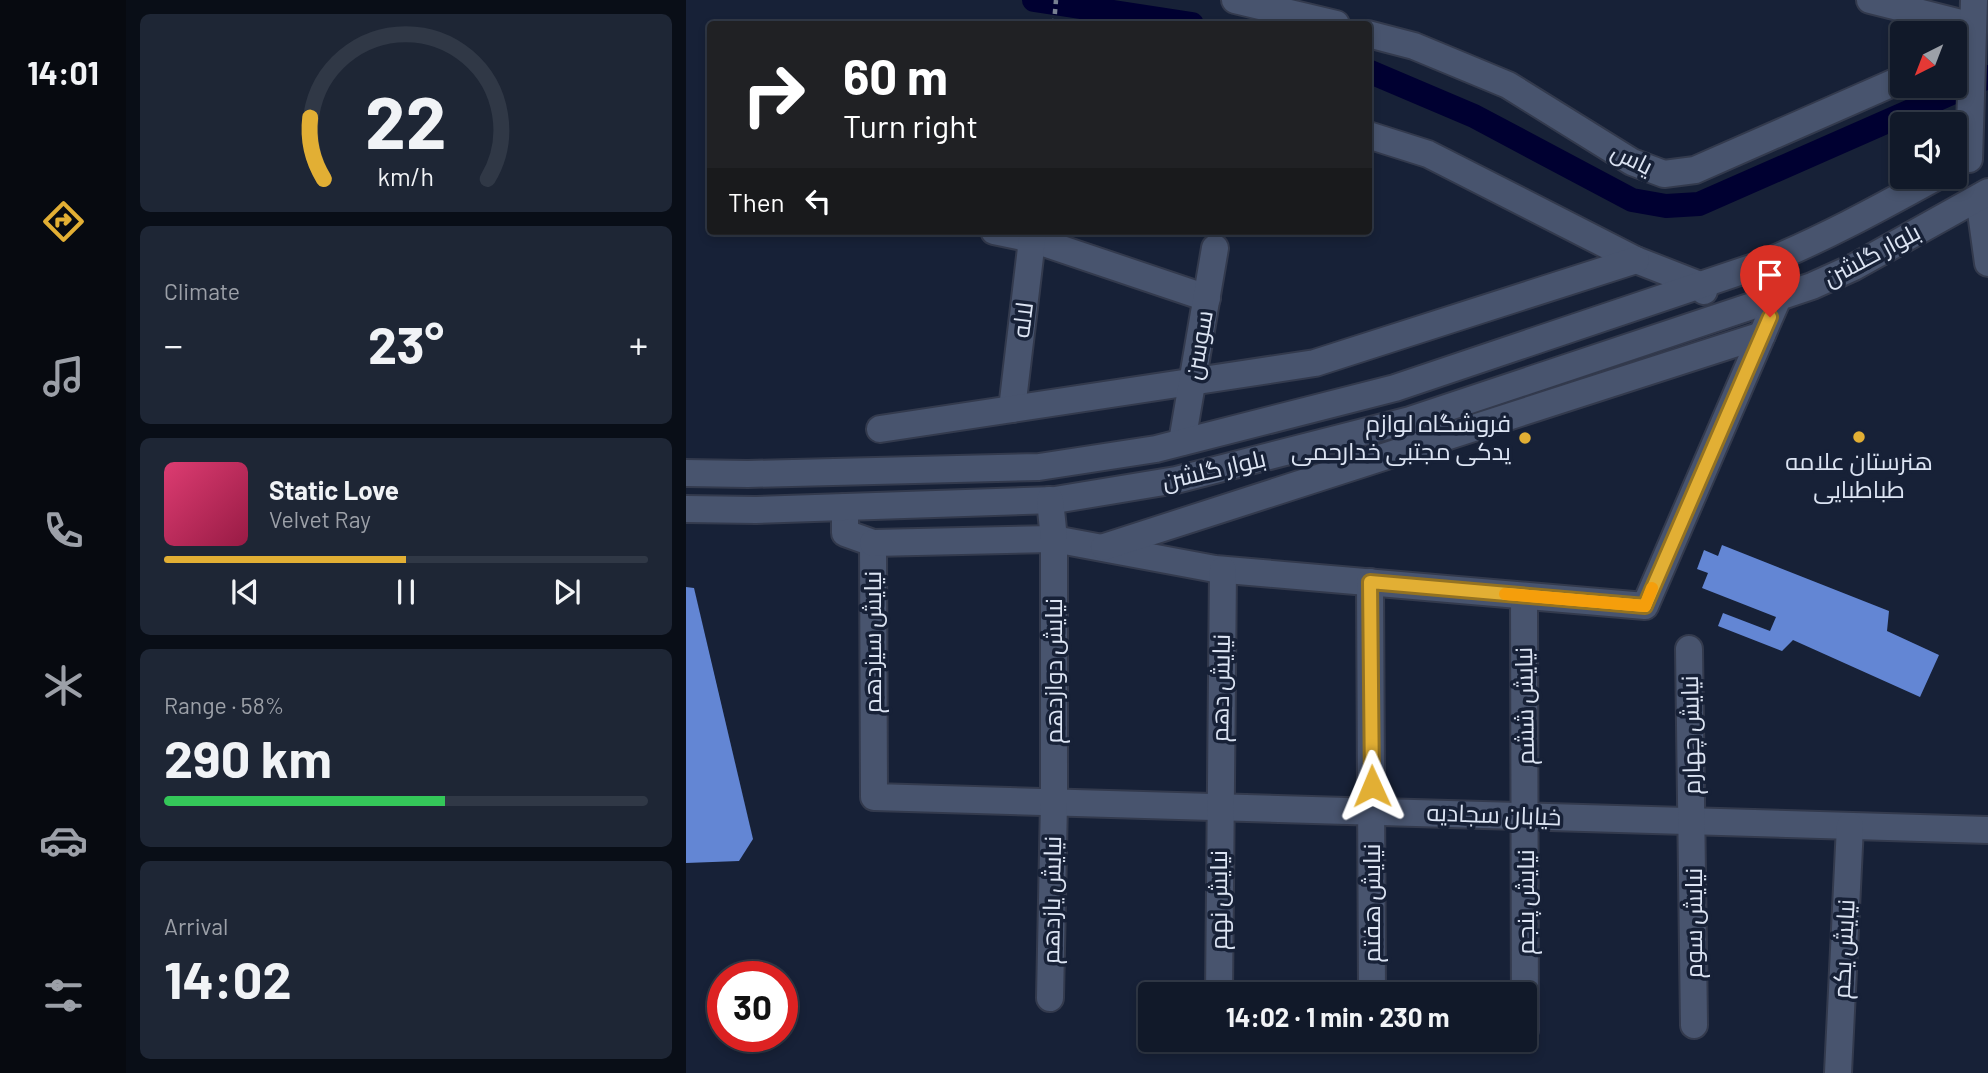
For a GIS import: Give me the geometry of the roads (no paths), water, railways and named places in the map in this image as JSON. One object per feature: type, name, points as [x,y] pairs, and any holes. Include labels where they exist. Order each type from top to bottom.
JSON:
[{"type":"street","points":[[1235,0],[1323,21]]},
{"type":"street","points":[[1870,0],[1972,30],[1971,158]]},
{"type":"street","name":"یاس","points":[[1372,35],[1414,46],[1508,85],[1632,162],[1664,174],[1695,170],[1890,84]]},
{"type":"street","points":[[1372,136],[1428,154],[1636,260],[1700,285],[1718,318]]},
{"type":"street","name":"بلوار گلشن","points":[[686,473],[1039,467],[1156,449],[1395,388],[1757,266],[1811,244],[1914,189]]},
{"type":"street","points":[[1983,195],[1988,263]]},
{"type":"street","name":"بلوار گلشن","points":[[686,509],[756,510],[1050,500],[1176,480],[1410,420],[1812,286],[1854,267],[1983,195]]},
{"type":"street","points":[[1033,235],[1207,298]]},
{"type":"street","name":"لاله","points":[[1012,410],[1033,235]]},
{"type":"street","name":"سوسن","points":[[1182,442],[1215,248]]},
{"type":"street","points":[[880,429],[1315,363],[1636,260]]},
{"type":"street","points":[[873,543],[1054,540],[1223,570],[1645,606],[1778,298]]},
{"type":"street","points":[[1101,548],[1762,335]]},
{"type":"street","name":"نیایش دوازدهم","points":[[1050,500],[1054,540],[1054,802]]},
{"type":"street","name":"نیایش سیزدهم","points":[[845,507],[845,533],[873,543],[874,797]]},
{"type":"street","name":"نیایش دهم","points":[[1219,807],[1223,570]]},
{"type":"street","name":"نیایش هفتم","points":[[1370,582],[1372,982]]},
{"type":"street","name":"نیایش ششم","points":[[1524,596],[1526,816]]},
{"type":"street","name":"نیایش چهارم","points":[[1689,649],[1693,821]]},
{"type":"street","name":"خیابان سجادیه","points":[[874,797],[1988,830]]},
{"type":"street","name":"نیایش یازدهم","points":[[1050,998],[1054,802]]},
{"type":"street","name":"نیایش نهم","points":[[1219,807],[1219,982]]},
{"type":"street","name":"نیایش پنجم","points":[[1525,982],[1526,816]]},
{"type":"street","name":"نیایش سوم","points":[[1693,821],[1695,1025]]},
{"type":"street","name":"نیایش یکم","points":[[1838,1073],[1850,826]]},
{"type":"waterway","points":[[1034,0],[1172,21]]},
{"type":"waterway","points":[[1372,73],[1474,116],[1632,200],[1666,206],[1699,204],[1988,77]]},
{"type":"place","name":"هنرستان علامه طباطبایی","points":[[1859,437]]},
{"type":"place","name":"فروشگاه لوازم یدکی مجتبی خدارحمی","points":[[1525,438]]}]
